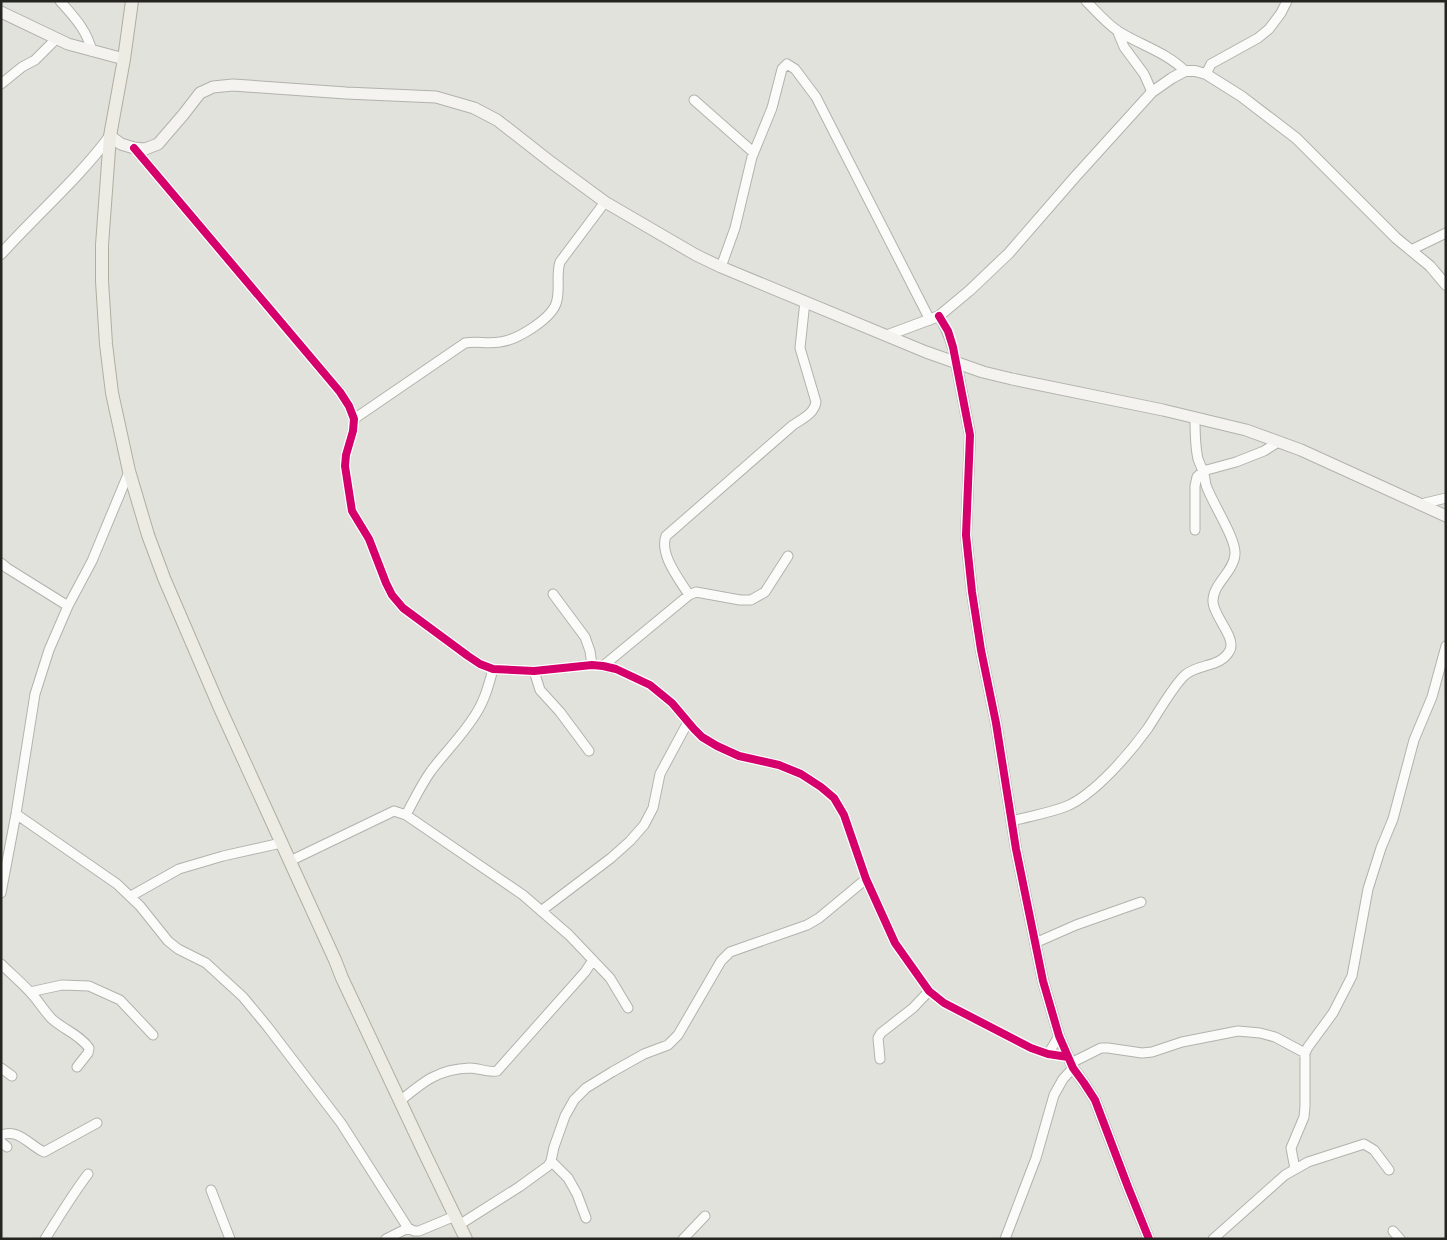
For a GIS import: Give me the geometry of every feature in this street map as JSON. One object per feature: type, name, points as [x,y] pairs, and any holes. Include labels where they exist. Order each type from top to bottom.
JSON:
[{"type":"main road","points":[[132,1],[110,136],[102,245],[106,344],[112,393],[129,471],[148,535],[164,578],[342,978],[466,1239]]},
{"type":"main road","points":[[1,12],[56,39],[92,52],[124,59]]},
{"type":"main road","points":[[110,136],[121,144],[145,150],[158,144],[200,93],[213,87],[233,84],[346,93],[436,97],[474,108],[497,120],[605,202],[696,254],[926,352],[1012,379],[1246,430],[1301,450],[1446,516]]},
{"type":"street","points":[[60,1],[83,28],[92,52]]},
{"type":"street","points":[[1086,1],[1117,30],[1166,56],[1185,71]]},
{"type":"street","points":[[1206,74],[1211,64],[1258,38],[1269,29],[1287,1]]},
{"type":"street","points":[[1117,30],[1124,47],[1144,74],[1152,92]]},
{"type":"street","points":[[1,84],[22,67],[35,60],[56,39]]},
{"type":"street","points":[[721,266],[736,228],[753,152],[772,108],[782,69],[787,64],[795,69],[816,97],[934,318],[948,331],[954,347],[970,435],[966,535],[972,592],[1012,821],[1043,981],[1058,1036],[1070,1063],[1095,1100],[1149,1239]]},
{"type":"street","points":[[888,335],[934,318],[970,291],[1009,253],[1152,92],[1185,71],[1195,70],[1206,74],[1241,96],[1296,138],[1396,238],[1430,266],[1446,285]]},
{"type":"street","points":[[694,100],[753,152]]},
{"type":"street","points":[[1,254],[83,169],[110,136]]},
{"type":"street","points":[[134,148],[340,392],[349,406],[354,419],[354,431],[346,455],[345,466],[352,511],[369,539],[386,583],[403,608],[468,656],[480,664],[493,669],[534,671],[592,665],[616,670],[650,685],[672,703],[702,737],[717,746],[739,756],[779,765],[801,774],[834,798],[844,815],[866,879],[895,943],[929,990],[944,1002],[1031,1048],[1070,1063]]},
{"type":"street","points":[[354,419],[465,343],[498,343],[505,341],[530,329],[550,314],[555,308],[559,292],[558,268],[560,262],[605,202]]},
{"type":"street","points":[[1411,250],[1446,233]]},
{"type":"street","points":[[689,595],[664,550],[666,536],[815,408],[816,402],[800,348],[805,301]]},
{"type":"street","points":[[1012,821],[1066,807],[1082,798],[1128,754],[1186,674],[1206,665],[1218,663],[1227,656],[1232,648],[1230,639],[1214,609],[1213,600],[1215,592],[1234,562],[1235,553],[1233,543],[1206,484],[1198,460],[1195,418]]},
{"type":"street","points":[[1195,530],[1196,477],[1203,472],[1243,459],[1278,442]]},
{"type":"street","points":[[1,893],[35,694],[49,650],[68,606],[92,560],[129,471]]},
{"type":"street","points":[[1421,504],[1446,498]]},
{"type":"street","points":[[603,666],[689,595],[696,592],[740,600],[751,600],[766,592],[788,556]]},
{"type":"street","points":[[1,563],[68,606]]},
{"type":"street","points":[[553,594],[585,637],[592,665]]},
{"type":"street","points":[[1295,1169],[1292,1148],[1304,1117],[1305,1053],[1333,1013],[1352,976],[1368,889],[1381,848],[1393,819],[1414,740],[1432,697],[1446,646]]},
{"type":"street","points":[[406,815],[420,787],[476,713],[486,693],[493,669]]},
{"type":"street","points":[[534,671],[540,690],[560,712],[589,751]]},
{"type":"street","points":[[541,910],[611,858],[644,825],[653,808],[660,774],[688,722]]},
{"type":"street","points":[[290,861],[394,811],[406,815],[523,895],[541,910],[569,935],[610,978],[628,1008]]},
{"type":"street","points":[[16,814],[117,884],[140,906],[168,941],[178,949],[206,963],[243,997],[341,1123],[408,1228],[414,1231],[457,1220],[519,1187],[548,1166],[565,1116],[574,1100],[586,1088],[612,1072],[644,1054],[668,1045],[678,1034],[725,956],[730,952],[807,925],[819,918],[866,879]]},
{"type":"street","points":[[131,896],[179,869],[222,856],[281,843]]},
{"type":"street","points":[[1035,943],[1076,925],[1141,902]]},
{"type":"street","points":[[400,1100],[423,1082],[439,1073],[470,1068],[492,1072],[497,1071],[585,972],[593,960]]},
{"type":"street","points":[[1,964],[30,992],[57,1023],[84,1041],[89,1048],[88,1053],[77,1066]]},
{"type":"street","points":[[30,992],[62,985],[90,986],[120,1000],[153,1035]]},
{"type":"street","points":[[880,1059],[878,1038],[913,1008],[929,990]]},
{"type":"street","points":[[1005,1239],[1036,1158],[1054,1095],[1070,1063],[1101,1048],[1142,1053],[1152,1052],[1182,1042],[1238,1032],[1260,1033],[1275,1037],[1305,1053]]},
{"type":"street","points":[[1048,1054],[1058,1036]]},
{"type":"street","points":[[1,1068],[12,1076]]},
{"type":"street","points":[[1,1135],[8,1132],[18,1135],[44,1152],[98,1123]]},
{"type":"street","points":[[1213,1239],[1285,1175],[1308,1162],[1364,1144],[1374,1150],[1389,1170]]},
{"type":"street","points":[[551,1161],[568,1178],[577,1194],[586,1218]]},
{"type":"street","points":[[45,1239],[88,1174]]},
{"type":"street","points":[[211,1190],[230,1239]]},
{"type":"street","points":[[683,1239],[705,1216]]},
{"type":"street","points":[[386,1239],[408,1228]]},
{"type":"street","points":[[1393,1231],[1400,1239]]},
{"type":"cycle path","points":[[134,148],[340,392],[349,406],[354,419],[345,466],[352,511],[369,539],[392,595],[403,608],[468,656],[480,664],[493,669],[534,671],[592,665],[616,669],[650,685],[672,703],[702,737],[717,746],[739,756],[779,765],[801,774],[821,787],[834,798],[844,815],[866,879],[895,943],[929,991],[944,1003],[1031,1048],[1048,1054],[1068,1057]]},
{"type":"cycle path","points":[[939,316],[948,331],[953,347],[970,435],[966,535],[972,592],[981,650],[996,723],[1016,849],[1043,981],[1059,1036],[1073,1068],[1095,1100],[1149,1239]]}]
